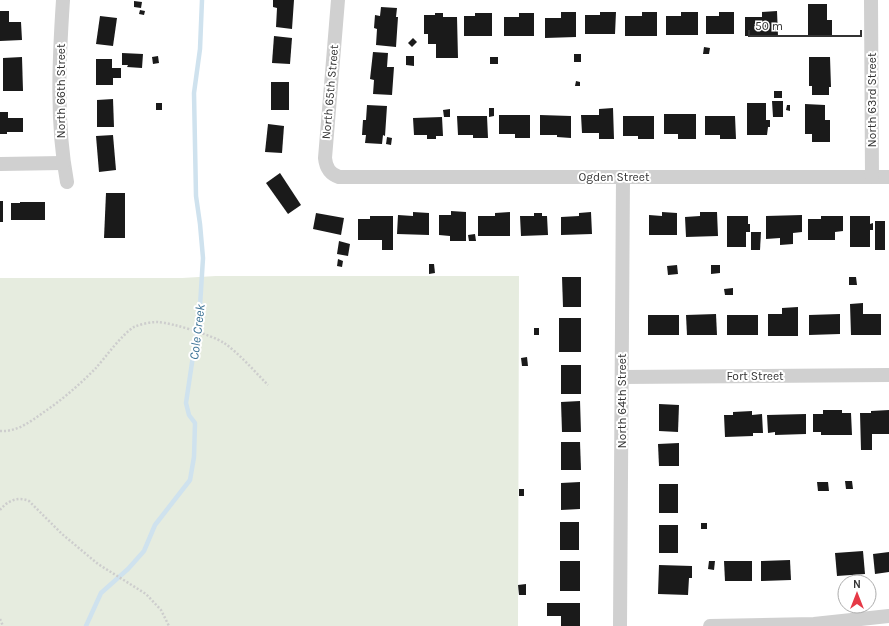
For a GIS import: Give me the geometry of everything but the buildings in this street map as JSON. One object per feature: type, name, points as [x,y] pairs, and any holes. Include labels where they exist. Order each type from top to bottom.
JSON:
[{"type":"street","name":"North 66th Street","points":[[63,0],[60,45],[61,139],[63,163],[67,182]]},
{"type":"street","name":"North 65th Street","points":[[338,0],[325,158],[328,170],[339,177]]},
{"type":"street","name":"North 63rd Street","points":[[871,0],[872,177]]},
{"type":"street","points":[[0,164],[63,163]]},
{"type":"street","name":"Ogden Street","points":[[339,177],[889,177]]},
{"type":"street","name":"North 64th Street","points":[[620,626],[623,177]]},
{"type":"street","name":"Fort Street","points":[[622,377],[889,375]]},
{"type":"street","points":[[710,626],[814,624],[889,616]]},
{"type":"path","points":[[0,431],[12,430],[20,427],[53,406],[94,370],[124,336],[134,328],[150,322],[158,322],[179,327],[223,342],[268,385]]},
{"type":"path","points":[[0,510],[3,506],[16,498],[29,500],[62,534],[98,564],[146,594],[161,610],[169,626]]},
{"type":"path","points":[[0,619],[3,626]]},
{"type":"shaded area","points":[[216,276],[519,276],[518,626],[0,626],[0,278],[182,278]]},
{"type":"waterway","name":"Cole Creek","points":[[86,626],[101,593],[128,569],[144,551],[155,525],[190,480],[194,457],[195,423],[189,415],[186,403],[199,322],[203,258],[196,196],[194,93],[200,49],[202,0]]}]
